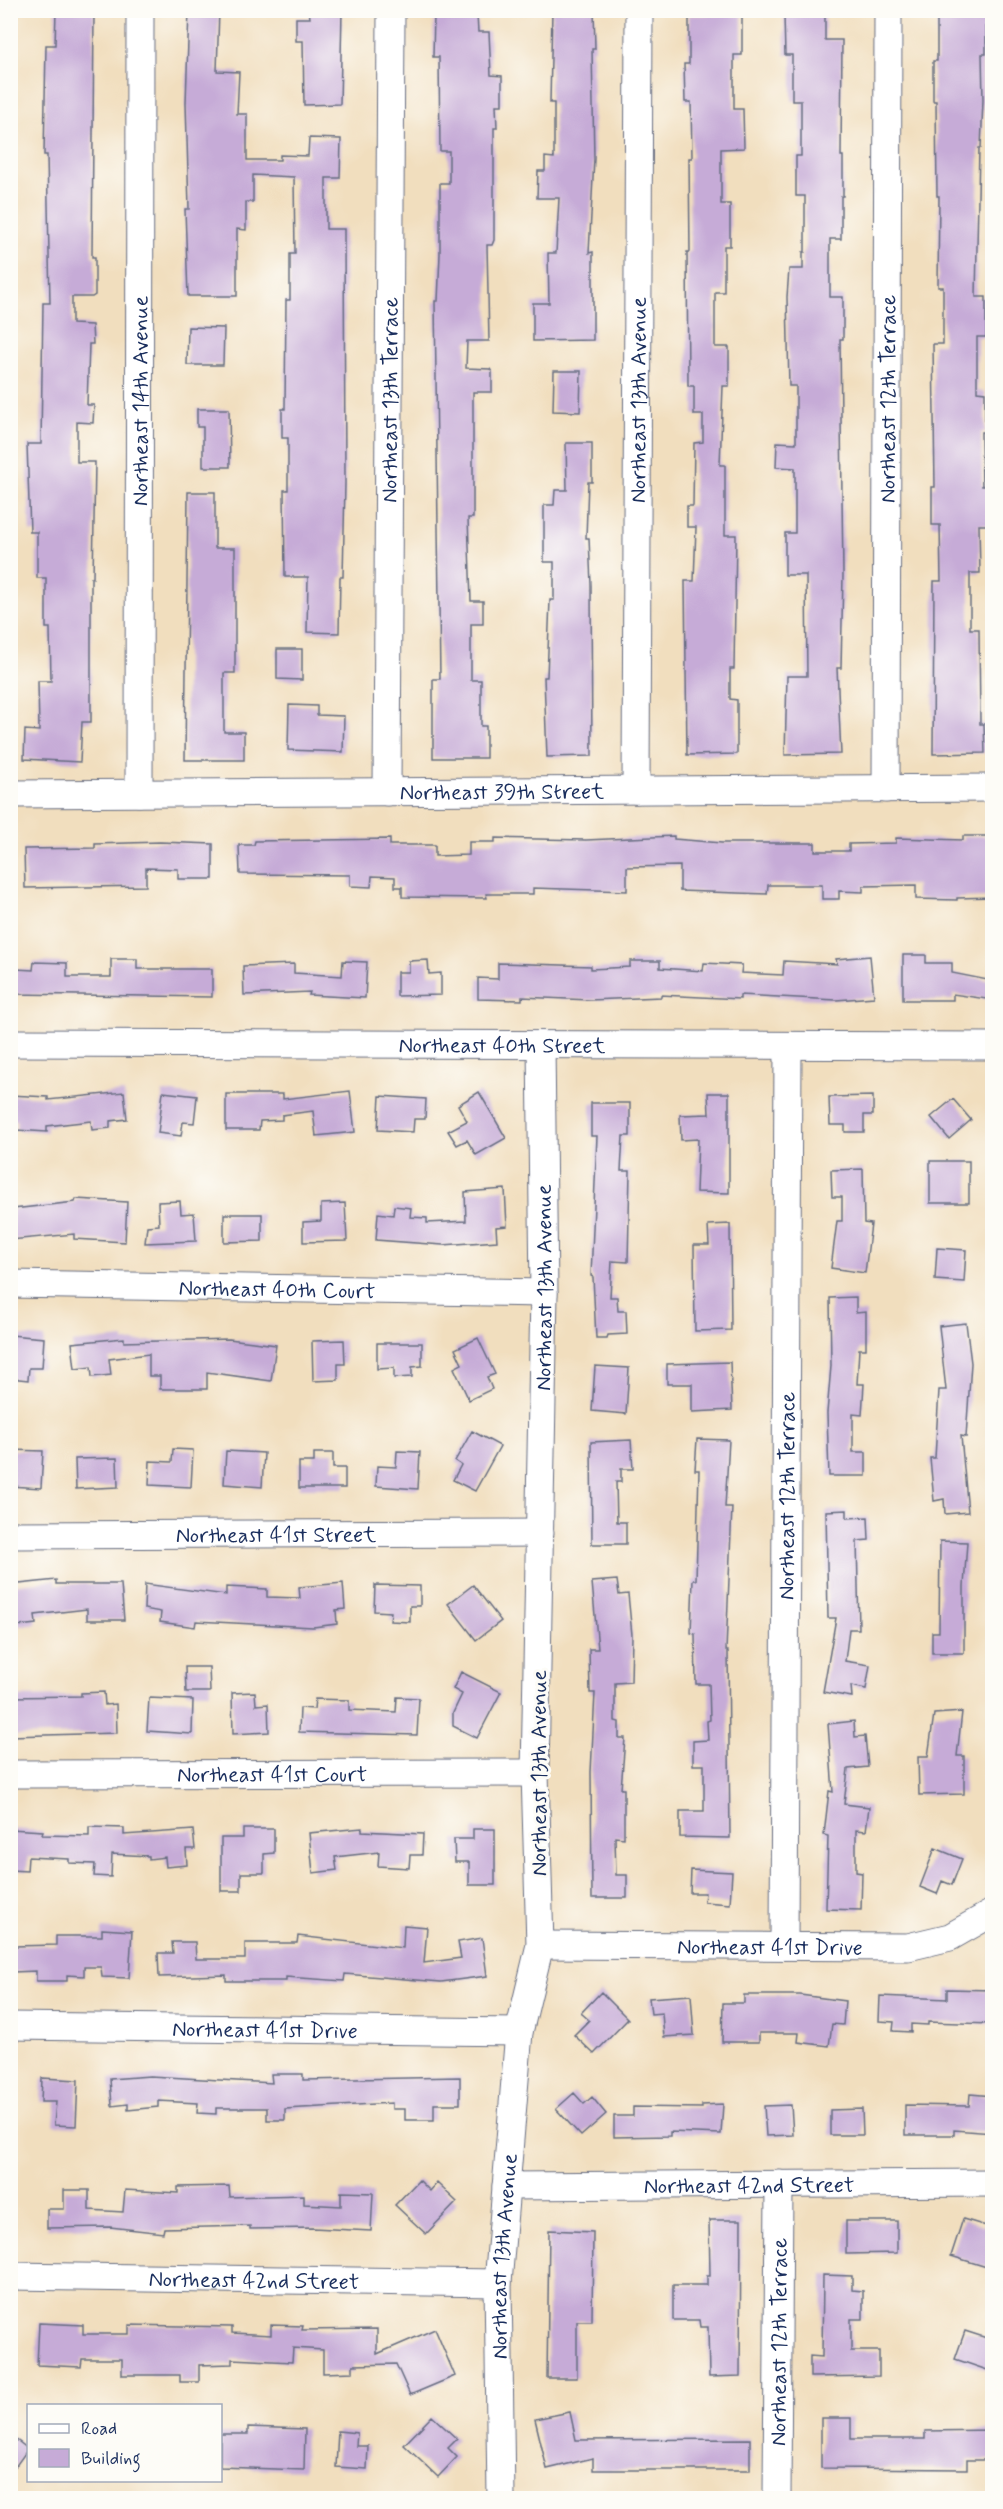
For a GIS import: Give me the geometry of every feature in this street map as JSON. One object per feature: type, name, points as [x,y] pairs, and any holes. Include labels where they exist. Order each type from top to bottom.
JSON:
[{"type":"street","name":"Northeast 14th Avenue","points":[[139,794],[140,10]]},
{"type":"street","name":"Northeast 13th Terrace","points":[[387,792],[391,10]]},
{"type":"street","name":"Northeast 13th Avenue","points":[[636,790],[639,10]]},
{"type":"street","name":"Northeast 12th Terrace","points":[[886,789],[888,10]]},
{"type":"street","name":"Northeast 39th Street","points":[[10,795],[993,788]]},
{"type":"street","name":"Northeast 40th Street","points":[[10,1043],[993,1046]]},
{"type":"street","name":"Northeast 13th Avenue","points":[[501,2499],[498,2283],[519,2032],[540,1944],[535,1773],[544,1293],[541,1045]]},
{"type":"street","name":"Northeast 12th Terrace","points":[[784,1946],[788,1046]]},
{"type":"street","name":"Northeast 40th Court","points":[[10,1284],[544,1293]]},
{"type":"street","name":"Northeast 41st Street","points":[[10,1535],[540,1533]]},
{"type":"street","name":"Northeast 41st Court","points":[[10,1774],[535,1773]]},
{"type":"street","name":"Northeast 41st Drive","points":[[540,1944],[908,1947],[950,1937],[993,1913]]},
{"type":"street","name":"Northeast 41st Drive","points":[[10,2026],[519,2032]]},
{"type":"street","name":"Northeast 42nd Street","points":[[506,2186],[993,2183]]},
{"type":"street","name":"Northeast 12th Terrace","points":[[777,2499],[779,2184]]},
{"type":"street","name":"Northeast 42nd Street","points":[[10,2276],[498,2283]]},
{"type":"building","points":[[56,10],[94,10],[92,257],[95,257],[95,295],[72,297],[72,324],[92,325],[93,344],[89,344],[87,405],[94,405],[93,423],[77,422],[77,462],[95,462],[93,578],[91,578],[91,722],[82,722],[80,762],[24,759],[25,730],[39,731],[38,681],[51,681],[50,628],[46,628],[46,578],[37,578],[37,532],[30,532],[27,444],[41,444],[43,303],[50,303],[47,155],[44,155],[46,45],[55,45]]},
{"type":"building","points":[[189,10],[219,10],[217,71],[239,72],[237,114],[247,114],[247,160],[280,160],[280,155],[308,156],[309,138],[341,139],[340,178],[326,178],[326,229],[344,229],[345,483],[339,633],[307,632],[308,577],[285,577],[284,490],[288,490],[288,438],[282,438],[282,409],[285,409],[286,300],[290,300],[290,254],[295,254],[294,177],[253,175],[253,202],[246,202],[246,230],[237,229],[237,296],[188,296],[185,209],[189,209],[186,103]]},
{"type":"building","points":[[309,10],[342,10],[340,104],[304,105],[303,41],[296,41],[296,18],[310,18]]},
{"type":"building","points":[[552,10],[594,10],[595,49],[592,49],[594,159],[589,253],[593,252],[593,340],[533,341],[533,303],[549,303],[548,253],[556,253],[559,198],[537,198],[538,171],[545,171],[545,157],[554,158],[554,103],[550,103]]},
{"type":"building","points":[[825,14],[825,40],[842,40],[841,239],[830,239],[830,297],[843,297],[843,339],[840,339],[843,575],[841,668],[837,668],[841,754],[785,755],[787,676],[807,676],[806,575],[785,575],[785,533],[795,533],[795,468],[776,467],[777,442],[796,443],[796,386],[789,386],[787,297],[789,269],[803,269],[803,252],[805,252],[805,196],[796,196],[796,156],[801,156],[801,101],[792,101],[792,55],[785,55],[784,15]]},
{"type":"building","points":[[434,15],[477,15],[478,32],[489,32],[491,75],[502,76],[502,105],[496,105],[497,128],[494,128],[494,240],[492,245],[487,245],[489,341],[467,341],[466,368],[490,369],[492,372],[492,392],[473,392],[473,518],[468,518],[471,601],[483,601],[483,624],[471,624],[471,680],[481,680],[481,726],[486,726],[486,758],[433,758],[433,679],[440,679],[435,301],[438,301],[440,254],[440,183],[449,183],[449,151],[440,151],[439,57],[433,57]]},
{"type":"building","points":[[689,15],[742,15],[742,55],[734,55],[734,109],[743,109],[744,148],[721,149],[721,204],[730,204],[730,246],[724,246],[724,292],[715,292],[715,347],[729,347],[729,386],[723,386],[720,465],[725,465],[725,535],[736,535],[734,669],[730,669],[730,699],[737,700],[737,754],[687,755],[685,581],[694,581],[696,527],[687,527],[687,506],[693,506],[694,443],[703,442],[703,415],[694,415],[694,386],[688,386],[687,252],[690,252],[689,158],[692,158],[691,102],[685,102],[684,64],[689,64]]},
{"type":"building","points":[[937,15],[986,15],[986,54],[982,54],[983,100],[981,148],[979,148],[976,297],[986,297],[986,337],[977,337],[977,391],[985,392],[985,432],[981,432],[982,486],[993,486],[993,525],[979,525],[980,573],[970,573],[970,629],[979,629],[980,724],[984,724],[985,753],[933,754],[934,581],[941,581],[940,525],[932,525],[932,487],[935,487],[933,344],[943,344],[943,287],[938,287],[939,196],[937,196],[936,101],[933,101],[933,61],[937,61]]},
{"type":"building","points":[[188,327],[224,328],[223,365],[187,365]]},
{"type":"building","points":[[554,371],[581,371],[580,412],[553,411]]},
{"type":"building","points":[[197,409],[229,409],[230,467],[203,467],[203,427],[197,427]]},
{"type":"building","points":[[566,443],[592,443],[592,482],[588,482],[586,538],[589,538],[591,585],[592,756],[547,757],[544,677],[547,677],[550,600],[554,600],[554,562],[544,562],[544,505],[554,505],[555,490],[567,490]]},
{"type":"building","points":[[188,492],[215,492],[215,548],[235,548],[235,673],[224,673],[224,732],[244,732],[244,760],[185,760]]},
{"type":"building","points":[[277,649],[302,649],[302,680],[277,679]]},
{"type":"building","points":[[289,705],[317,706],[317,715],[344,716],[343,752],[288,750]]},
{"type":"building","points":[[674,836],[674,839],[722,843],[815,843],[815,851],[849,851],[849,844],[896,843],[896,838],[963,840],[963,836],[993,836],[993,897],[957,898],[957,900],[916,899],[916,885],[863,886],[863,892],[839,891],[839,899],[822,899],[822,885],[768,885],[767,894],[680,891],[680,866],[627,867],[627,891],[533,888],[533,894],[486,894],[487,898],[402,897],[402,887],[395,887],[395,877],[372,876],[371,887],[350,886],[350,875],[240,874],[239,845],[254,845],[255,841],[390,839],[390,845],[435,845],[435,856],[469,855],[469,842],[495,842],[495,838],[586,840]]},
{"type":"building","points":[[160,842],[213,844],[213,879],[178,879],[178,869],[146,868],[146,886],[25,888],[24,849],[95,848],[95,844]]},
{"type":"building","points":[[903,955],[926,955],[926,963],[952,963],[952,973],[993,981],[993,1000],[953,994],[953,1000],[903,1000]]},
{"type":"building","points":[[870,956],[874,997],[836,1000],[740,995],[740,999],[661,995],[661,997],[590,1000],[522,997],[522,1000],[478,999],[478,978],[498,979],[498,963],[591,966],[591,969],[630,967],[630,961],[660,961],[660,968],[703,971],[704,963],[742,965],[741,973],[783,975],[784,961],[837,964],[836,959]]},
{"type":"building","points":[[111,959],[137,959],[137,969],[212,969],[212,997],[14,994],[16,969],[33,970],[34,962],[67,963],[67,977],[111,977]]},
{"type":"building","points":[[428,960],[429,974],[441,973],[441,995],[397,996],[397,972],[409,972],[409,961]]},
{"type":"building","points":[[343,961],[367,962],[365,998],[309,995],[310,992],[244,995],[243,966],[294,964],[294,973],[342,976]]},
{"type":"building","points":[[350,1091],[355,1132],[316,1136],[313,1111],[282,1115],[282,1120],[260,1121],[259,1130],[226,1130],[226,1094],[283,1094],[283,1099]]},
{"type":"building","points":[[124,1092],[127,1119],[110,1121],[110,1128],[92,1130],[91,1121],[47,1126],[47,1132],[16,1130],[17,1120],[10,1120],[10,1095],[48,1097],[48,1100]]},
{"type":"building","points":[[163,1092],[197,1096],[194,1123],[183,1122],[181,1136],[158,1133]]},
{"type":"building","points":[[479,1092],[506,1138],[476,1155],[467,1140],[457,1145],[448,1131],[467,1121],[458,1105]]},
{"type":"building","points":[[708,1093],[729,1093],[729,1193],[696,1192],[698,1139],[681,1140],[680,1115],[709,1114]]},
{"type":"building","points":[[380,1096],[426,1099],[425,1119],[414,1119],[413,1132],[378,1130]]},
{"type":"building","points":[[873,1096],[873,1115],[864,1115],[864,1132],[845,1132],[845,1125],[830,1125],[829,1097]]},
{"type":"building","points":[[953,1099],[971,1120],[949,1139],[931,1117]]},
{"type":"building","points":[[591,1103],[630,1103],[630,1136],[623,1136],[621,1171],[630,1171],[628,1262],[612,1261],[610,1297],[617,1297],[618,1311],[626,1311],[627,1334],[608,1335],[607,1338],[596,1338],[593,1277],[591,1276],[597,1136],[591,1136]]},
{"type":"building","points":[[930,1161],[969,1161],[969,1203],[930,1203]]},
{"type":"building","points":[[863,1169],[864,1223],[871,1224],[865,1273],[831,1268],[837,1221],[842,1221],[842,1197],[832,1197],[831,1170]]},
{"type":"building","points":[[505,1189],[507,1226],[496,1227],[497,1241],[443,1245],[376,1240],[378,1213],[393,1215],[394,1206],[411,1208],[410,1217],[427,1218],[427,1223],[466,1221],[465,1192]]},
{"type":"building","points":[[76,1199],[127,1202],[125,1242],[74,1239],[74,1234],[10,1240],[13,1209],[75,1202]]},
{"type":"building","points":[[180,1201],[181,1214],[194,1213],[196,1241],[145,1243],[147,1226],[159,1225],[158,1202]]},
{"type":"building","points":[[345,1203],[347,1241],[303,1242],[303,1222],[321,1221],[321,1204]]},
{"type":"building","points":[[224,1214],[262,1214],[262,1241],[224,1242]]},
{"type":"building","points":[[730,1224],[731,1330],[695,1331],[694,1245],[709,1245],[708,1225]]},
{"type":"building","points":[[937,1248],[966,1250],[964,1282],[935,1280]]},
{"type":"building","points":[[856,1297],[856,1313],[866,1312],[866,1349],[859,1349],[857,1384],[864,1384],[862,1415],[853,1414],[853,1452],[866,1452],[866,1476],[829,1476],[827,1413],[831,1366],[830,1298]]},
{"type":"building","points":[[966,1323],[971,1363],[966,1437],[961,1436],[968,1512],[945,1514],[944,1499],[934,1501],[930,1458],[935,1458],[939,1390],[946,1390],[939,1326]]},
{"type":"building","points":[[10,1335],[44,1338],[42,1368],[29,1368],[28,1380],[10,1378]]},
{"type":"building","points":[[124,1338],[124,1342],[229,1339],[276,1345],[271,1381],[207,1372],[207,1389],[160,1389],[160,1376],[149,1376],[149,1354],[109,1359],[111,1375],[92,1377],[91,1367],[75,1369],[72,1343]]},
{"type":"building","points":[[478,1338],[495,1374],[487,1377],[492,1389],[469,1400],[454,1368],[462,1364],[455,1349]]},
{"type":"building","points":[[344,1340],[345,1364],[338,1364],[338,1380],[313,1381],[312,1341]]},
{"type":"building","points":[[377,1343],[422,1343],[422,1366],[412,1367],[412,1377],[394,1378],[394,1368],[377,1369]]},
{"type":"building","points":[[730,1362],[732,1410],[692,1412],[692,1384],[667,1384],[667,1364]]},
{"type":"building","points":[[595,1366],[629,1368],[626,1414],[592,1411]]},
{"type":"building","points":[[472,1431],[500,1446],[475,1491],[453,1480],[461,1465],[455,1461]]},
{"type":"building","points":[[697,1439],[729,1440],[725,1507],[732,1507],[726,1651],[728,1651],[730,1838],[680,1837],[680,1811],[704,1811],[704,1765],[693,1765],[693,1741],[708,1740],[707,1721],[710,1720],[709,1684],[696,1684],[695,1634],[691,1633],[693,1580],[696,1580],[699,1470],[695,1470]]},
{"type":"building","points":[[631,1440],[633,1469],[621,1469],[621,1482],[616,1482],[617,1522],[626,1522],[626,1544],[592,1544],[591,1442]]},
{"type":"building","points":[[173,1449],[193,1450],[191,1487],[149,1485],[150,1461],[172,1462]]},
{"type":"building","points":[[10,1450],[43,1451],[41,1488],[10,1486]]},
{"type":"building","points":[[226,1451],[264,1453],[262,1487],[224,1484]]},
{"type":"building","points":[[397,1451],[420,1452],[418,1489],[376,1486],[377,1466],[396,1467]]},
{"type":"building","points":[[314,1453],[333,1453],[333,1468],[345,1468],[345,1488],[299,1488],[299,1462],[314,1462]]},
{"type":"building","points":[[117,1458],[118,1487],[76,1489],[75,1459]]},
{"type":"building","points":[[847,1510],[847,1518],[868,1517],[869,1540],[857,1541],[859,1629],[849,1629],[845,1661],[870,1665],[866,1689],[851,1686],[852,1697],[823,1692],[836,1618],[828,1618],[826,1511]]},
{"type":"building","points":[[940,1541],[967,1542],[964,1586],[964,1653],[932,1653],[932,1632],[939,1632]]},
{"type":"building","points":[[56,1580],[56,1584],[121,1584],[124,1620],[87,1620],[87,1609],[35,1615],[36,1624],[10,1627],[10,1585]]},
{"type":"building","points":[[617,1580],[619,1595],[628,1594],[632,1635],[631,1682],[615,1683],[615,1721],[619,1722],[619,1738],[625,1738],[621,1789],[624,1789],[624,1838],[615,1837],[616,1875],[627,1875],[627,1898],[592,1898],[591,1772],[595,1693],[590,1693],[589,1649],[598,1649],[592,1582]]},
{"type":"building","points":[[343,1583],[345,1609],[336,1610],[337,1624],[313,1627],[196,1621],[195,1627],[160,1622],[161,1612],[144,1609],[145,1584],[226,1595],[226,1587],[267,1589],[267,1597],[300,1598],[299,1587]]},
{"type":"building","points":[[375,1585],[420,1586],[420,1606],[410,1606],[410,1622],[390,1621],[391,1612],[374,1611]]},
{"type":"building","points":[[473,1585],[501,1621],[476,1640],[448,1604]]},
{"type":"building","points":[[185,1667],[209,1667],[210,1692],[186,1692]]},
{"type":"building","points":[[461,1672],[501,1692],[477,1738],[453,1726],[453,1713],[462,1694],[453,1689]]},
{"type":"building","points":[[104,1692],[105,1705],[116,1704],[117,1733],[10,1736],[10,1697],[81,1696],[81,1693]]},
{"type":"building","points":[[255,1692],[256,1705],[268,1704],[269,1732],[233,1734],[232,1693]]},
{"type":"building","points":[[397,1697],[419,1698],[417,1735],[299,1732],[300,1708],[314,1709],[315,1699],[349,1700],[349,1710],[396,1712]]},
{"type":"building","points":[[149,1698],[193,1700],[192,1734],[147,1731]]},
{"type":"building","points":[[962,1712],[957,1756],[964,1756],[964,1794],[919,1795],[918,1757],[928,1757],[934,1714]]},
{"type":"building","points":[[854,1721],[855,1737],[865,1736],[868,1767],[848,1769],[844,1804],[869,1807],[866,1831],[856,1830],[856,1872],[862,1873],[861,1910],[826,1909],[828,1836],[824,1835],[829,1791],[833,1792],[828,1724]]},
{"type":"building","points":[[89,1827],[124,1828],[124,1835],[193,1830],[195,1849],[186,1849],[187,1865],[166,1867],[165,1857],[149,1859],[149,1856],[112,1854],[111,1877],[94,1876],[95,1864],[69,1863],[69,1859],[28,1857],[27,1871],[10,1870],[10,1829],[43,1831],[42,1835],[89,1836]]},
{"type":"building","points":[[362,1828],[362,1831],[423,1834],[422,1855],[410,1855],[409,1868],[378,1866],[379,1852],[335,1857],[337,1870],[313,1873],[309,1833]]},
{"type":"building","points":[[243,1829],[274,1829],[274,1853],[264,1854],[264,1873],[241,1873],[241,1891],[221,1891],[221,1838],[243,1838]]},
{"type":"building","points":[[473,1829],[495,1829],[495,1885],[469,1885],[469,1862],[455,1862],[454,1839],[473,1839]]},
{"type":"building","points":[[935,1848],[962,1859],[952,1885],[942,1881],[937,1894],[920,1887]]},
{"type":"building","points":[[691,1870],[732,1872],[730,1904],[704,1902],[705,1893],[690,1893]]},
{"type":"building","points":[[404,1925],[427,1927],[424,1963],[461,1958],[458,1942],[482,1938],[487,1976],[441,1982],[345,1974],[344,1981],[286,1977],[286,1981],[226,1981],[226,1975],[159,1977],[158,1953],[173,1953],[172,1942],[195,1942],[196,1959],[245,1959],[245,1943],[297,1943],[298,1936],[403,1948]]},
{"type":"building","points":[[102,1929],[132,1931],[129,1978],[102,1977],[101,1967],[84,1967],[84,1976],[67,1975],[67,1981],[36,1981],[36,1971],[13,1972],[13,1946],[56,1945],[56,1936],[102,1936]]},
{"type":"building","points":[[947,1989],[993,1990],[992,2024],[928,2022],[928,2025],[911,2024],[911,2032],[893,2031],[894,2022],[879,2021],[880,1996],[947,1999]]},
{"type":"building","points":[[601,1992],[628,2019],[594,2054],[574,2035],[589,2020],[581,2013]]},
{"type":"building","points":[[691,1995],[694,2035],[664,2037],[662,2013],[651,2014],[649,1998]]},
{"type":"building","points":[[744,1995],[800,1995],[845,2001],[843,2025],[832,2024],[829,2046],[798,2042],[799,2033],[759,2033],[759,2042],[722,2042],[723,2003],[744,2003]]},
{"type":"building","points":[[271,2074],[303,2074],[303,2080],[460,2077],[460,2104],[434,2104],[434,2120],[405,2120],[405,2109],[392,2109],[392,2103],[285,2109],[285,2120],[267,2120],[267,2108],[216,2108],[216,2114],[197,2113],[198,2103],[158,2101],[158,2107],[128,2110],[128,2104],[112,2106],[110,2079],[150,2076],[272,2083]]},
{"type":"building","points":[[42,2078],[78,2080],[76,2126],[54,2125],[56,2102],[41,2102]]},
{"type":"building","points":[[574,2093],[584,2104],[592,2097],[606,2114],[581,2136],[556,2109]]},
{"type":"building","points":[[970,2094],[993,2096],[993,2133],[954,2130],[954,2135],[905,2135],[905,2105],[969,2106]]},
{"type":"building","points":[[723,2104],[721,2134],[670,2132],[670,2136],[614,2137],[614,2116],[633,2116],[633,2107],[702,2108],[702,2105]]},
{"type":"building","points":[[791,2105],[793,2135],[766,2136],[764,2106]]},
{"type":"building","points":[[862,2109],[863,2135],[830,2135],[830,2110]]},
{"type":"building","points":[[419,2180],[430,2191],[437,2183],[457,2202],[426,2234],[395,2205]]},
{"type":"building","points":[[229,2186],[230,2197],[304,2195],[304,2204],[341,2206],[341,2192],[373,2193],[371,2231],[313,2228],[250,2229],[250,2226],[164,2228],[163,2233],[110,2227],[47,2228],[47,2209],[64,2209],[64,2190],[89,2190],[89,2210],[123,2212],[125,2190],[178,2193],[178,2187]]},
{"type":"building","points":[[963,2219],[993,2228],[993,2269],[951,2256]]},
{"type":"building","points":[[709,2220],[741,2220],[740,2376],[709,2377],[708,2327],[700,2327],[699,2320],[673,2320],[673,2285],[707,2285],[707,2276],[710,2276]]},
{"type":"building","points":[[846,2221],[897,2221],[897,2253],[846,2254]]},
{"type":"building","points":[[549,2230],[593,2232],[592,2321],[577,2321],[577,2378],[547,2378]]},
{"type":"building","points":[[823,2275],[852,2276],[852,2290],[863,2291],[863,2319],[851,2319],[851,2351],[879,2351],[879,2376],[810,2377],[810,2356],[822,2357]]},
{"type":"building","points":[[39,2323],[83,2325],[83,2334],[129,2334],[129,2325],[232,2327],[232,2333],[271,2335],[271,2325],[303,2326],[302,2330],[377,2329],[377,2354],[435,2329],[455,2376],[410,2395],[396,2364],[353,2365],[353,2372],[323,2373],[323,2350],[293,2348],[292,2362],[232,2359],[232,2364],[199,2365],[199,2382],[180,2382],[180,2375],[122,2375],[122,2359],[82,2359],[81,2367],[37,2365]]},
{"type":"building","points":[[965,2331],[993,2340],[993,2372],[955,2359]]},
{"type":"building","points":[[570,2412],[576,2440],[750,2439],[750,2470],[593,2470],[593,2458],[547,2469],[535,2419]]},
{"type":"building","points":[[432,2416],[457,2439],[448,2448],[457,2457],[438,2477],[404,2445]]},
{"type":"building","points":[[821,2418],[851,2418],[851,2439],[925,2439],[925,2431],[993,2430],[993,2460],[967,2460],[967,2469],[821,2468]]},
{"type":"building","points":[[248,2427],[305,2429],[304,2470],[222,2467],[222,2434],[248,2434]]},
{"type":"building","points":[[338,2431],[357,2433],[356,2446],[368,2446],[367,2469],[336,2467]]},
{"type":"building","points":[[10,2435],[27,2450],[10,2474]]}]
